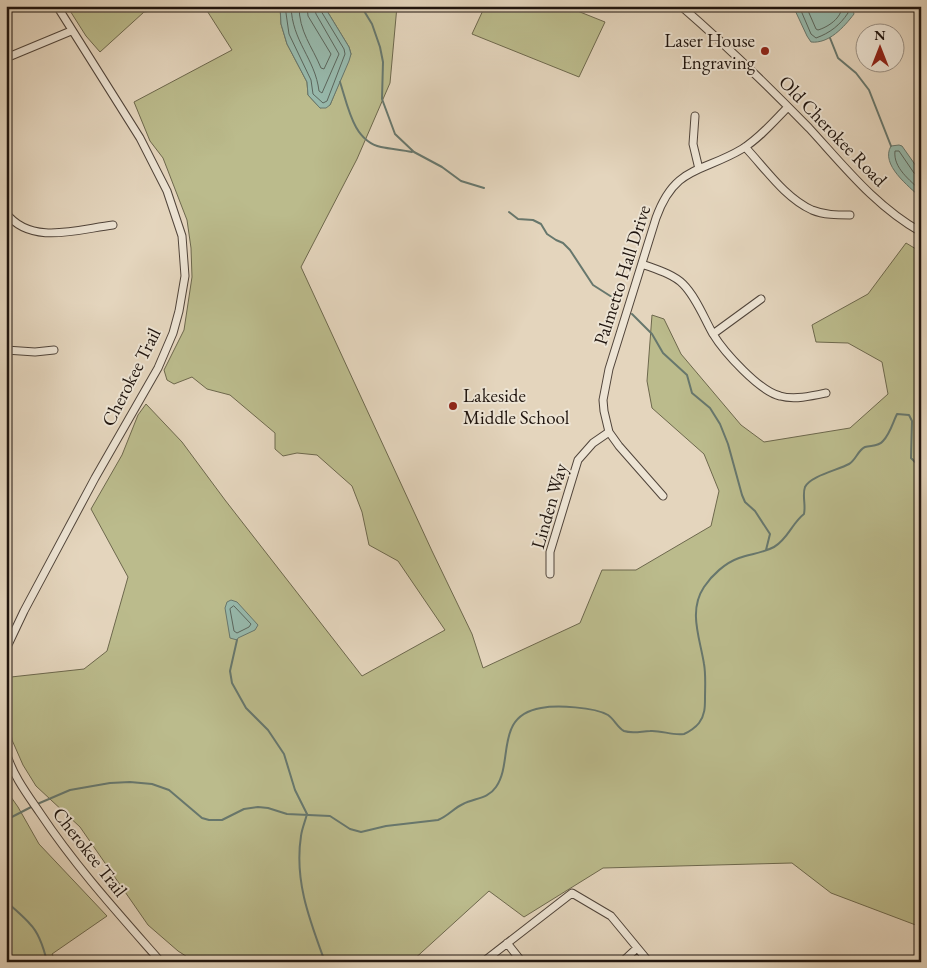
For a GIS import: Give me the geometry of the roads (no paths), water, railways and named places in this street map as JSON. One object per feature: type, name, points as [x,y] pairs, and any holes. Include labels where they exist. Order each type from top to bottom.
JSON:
[{"type":"street","name":"Cherokee Trail","points":[[6,649],[71,522],[158,368],[173,334],[185,276],[182,236],[167,192],[140,138],[57,6]]},
{"type":"street","name":"Old Cherokee Road","points":[[682,6],[730,48],[873,198],[897,218],[921,232]]},
{"type":"street","points":[[6,58],[71,30]]},
{"type":"street","name":"Palmetto Hall Drive","points":[[663,496],[609,432],[604,411],[604,389],[609,369],[642,264],[661,205],[669,191],[681,178],[734,154],[745,147],[788,107]]},
{"type":"street","points":[[695,116],[693,144],[699,169]]},
{"type":"street","points":[[745,147],[777,182],[802,205],[826,214],[850,215]]},
{"type":"street","points":[[6,213],[23,228],[41,233],[113,225]]},
{"type":"street","points":[[642,264],[668,274],[683,283],[713,334],[756,382],[775,394],[791,397],[826,393]]},
{"type":"street","points":[[713,334],[761,298]]},
{"type":"street","points":[[6,350],[35,352],[54,350]]},
{"type":"street","name":"Linden Way","points":[[550,574],[550,552],[578,460],[593,443],[609,432]]},
{"type":"street","name":"Cherokee Trail","points":[[6,752],[8,761],[19,781],[47,824],[121,918],[161,962]]},
{"type":"street","points":[[483,962],[572,893],[611,916],[649,962]]},
{"type":"street","points":[[507,943],[522,962]]},
{"type":"street","points":[[622,962],[637,948]]},
{"type":"water","points":[[280,6],[324,6],[349,47],[351,54],[349,61],[330,105],[326,108],[320,108],[308,95],[307,82],[287,44],[281,24]]},
{"type":"water","points":[[793,6],[852,6],[854,14],[836,34],[818,42],[811,42]]},
{"type":"water","points":[[891,146],[902,146],[921,173],[921,198],[892,168],[889,160]]},
{"type":"water","points":[[231,600],[237,602],[258,625],[255,630],[237,640],[230,638],[225,608],[227,602]]},
{"type":"waterway","points":[[361,6],[372,24],[380,47],[383,62],[382,99],[395,134],[414,152],[442,167],[461,181],[484,188]]},
{"type":"waterway","points":[[830,38],[838,58],[856,73],[869,90],[891,146]]},
{"type":"waterway","points":[[340,82],[349,112],[364,138],[381,147],[412,152]]},
{"type":"waterway","points":[[509,212],[518,219],[533,220],[541,224],[547,234],[563,243],[570,250],[593,285],[615,299]]},
{"type":"waterway","points":[[632,314],[652,334],[663,353],[687,375],[692,393],[710,408],[720,424],[728,444],[745,502],[755,511],[770,534],[766,550]]},
{"type":"waterway","points":[[6,820],[70,790],[110,783],[130,782],[152,784],[169,790],[202,818],[209,820],[222,820],[244,809],[258,807],[287,814],[330,816],[350,829],[361,832],[386,826],[438,820],[463,804],[489,794],[496,787],[501,776],[511,730],[517,720],[526,713],[541,708],[575,707],[602,712],[608,715],[622,730],[627,732],[654,731],[684,734],[698,725],[704,711],[705,672],[696,625],[696,615],[699,596],[711,578],[734,560],[765,551],[779,544],[804,514],[804,490],[808,483],[818,476],[849,464],[865,447],[881,443],[888,435],[897,414],[909,415],[912,421],[911,458],[921,466]]},
{"type":"waterway","points":[[237,640],[230,671],[232,683],[246,708],[268,730],[284,754],[295,790],[307,814],[301,833],[300,869],[309,916],[325,962]]},
{"type":"waterway","points":[[6,901],[36,932],[47,962]]},
{"type":"place","name":"Laser House Engraving","points":[[765,51]]},
{"type":"place","name":"Lakeside Middle School","points":[[453,406]]}]
